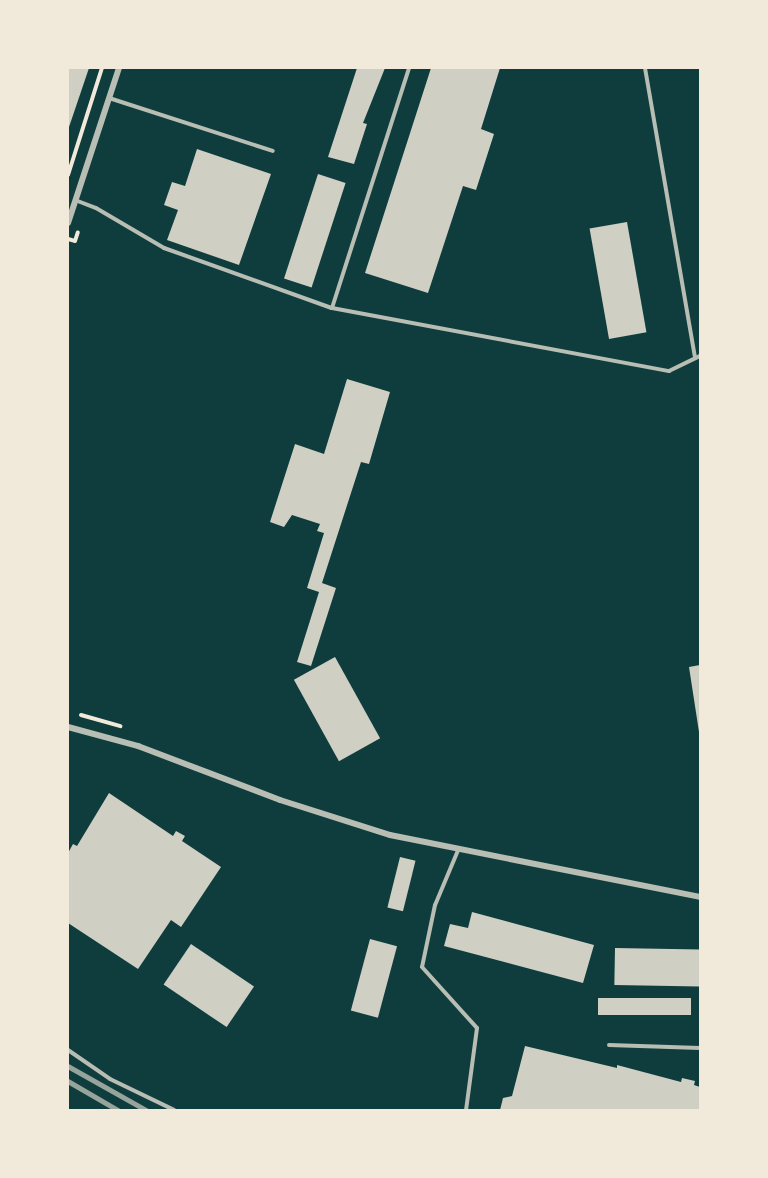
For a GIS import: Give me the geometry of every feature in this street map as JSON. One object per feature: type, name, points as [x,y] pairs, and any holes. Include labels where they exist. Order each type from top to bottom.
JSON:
[{"type":"street","points":[[68,219],[119,68]]},
{"type":"street","points":[[68,727],[138,746],[280,800],[390,835],[700,897]]},
{"type":"lane","points":[[332,308],[409,68]]},
{"type":"lane","points":[[645,68],[694,356]]},
{"type":"lane","points":[[109,98],[273,151]]},
{"type":"lane","points":[[75,200],[96,208],[164,248],[332,308],[669,370],[694,356],[700,356]]},
{"type":"lane","points":[[459,847],[435,905],[422,967],[477,1028],[466,1110]]},
{"type":"lane","points":[[609,1045],[700,1048]]},
{"type":"lane","points":[[68,1050],[110,1079],[174,1110]]},
{"type":"path","points":[[68,175],[102,68]]},
{"type":"path","points":[[78,714],[131,730]]},
{"type":"building","points":[[68,68],[89,68],[68,130]]},
{"type":"building","points":[[357,68],[385,68],[363,123],[367,124],[354,164],[328,157]]},
{"type":"building","points":[[431,68],[500,68],[481,129],[494,134],[476,190],[463,186],[428,293],[365,273]]},
{"type":"building","points":[[197,149],[271,174],[239,265],[167,240],[178,210],[164,205],[172,182],[185,186]]},
{"type":"building","points":[[318,174],[346,183],[312,288],[284,279]]},
{"type":"building","points":[[627,222],[646,332],[609,339],[590,229]]},
{"type":"building","points":[[347,379],[390,392],[369,464],[361,462],[322,583],[336,588],[311,666],[297,662],[319,592],[307,588],[324,533],[317,531],[320,524],[292,515],[284,527],[270,522],[295,444],[324,454]]},
{"type":"building","points":[[335,657],[380,738],[339,761],[294,680]]},
{"type":"building","points":[[700,665],[700,732],[699,732],[689,667]]},
{"type":"building","points":[[109,793],[173,836],[176,831],[185,836],[182,841],[221,867],[181,927],[171,920],[138,969],[68,923],[68,853],[73,844],[77,846]]},
{"type":"building","points":[[400,857],[416,861],[403,911],[387,907]]},
{"type":"building","points":[[472,912],[594,945],[583,983],[444,946],[450,924],[468,928]]},
{"type":"building","points":[[370,939],[397,946],[378,1018],[351,1010]]},
{"type":"building","points":[[191,944],[254,986],[227,1027],[164,985]]},
{"type":"building","points":[[615,948],[700,949],[699,986],[614,985]]},
{"type":"building","points":[[598,998],[691,998],[691,1015],[598,1015]]},
{"type":"building","points":[[525,1046],[617,1068],[617,1065],[681,1082],[682,1078],[695,1081],[694,1085],[700,1087],[700,1110],[500,1110],[503,1098],[512,1096]]},
{"type":"railway","points":[[68,1066],[146,1110]]},
{"type":"railway","points":[[68,1081],[118,1110]]}]
